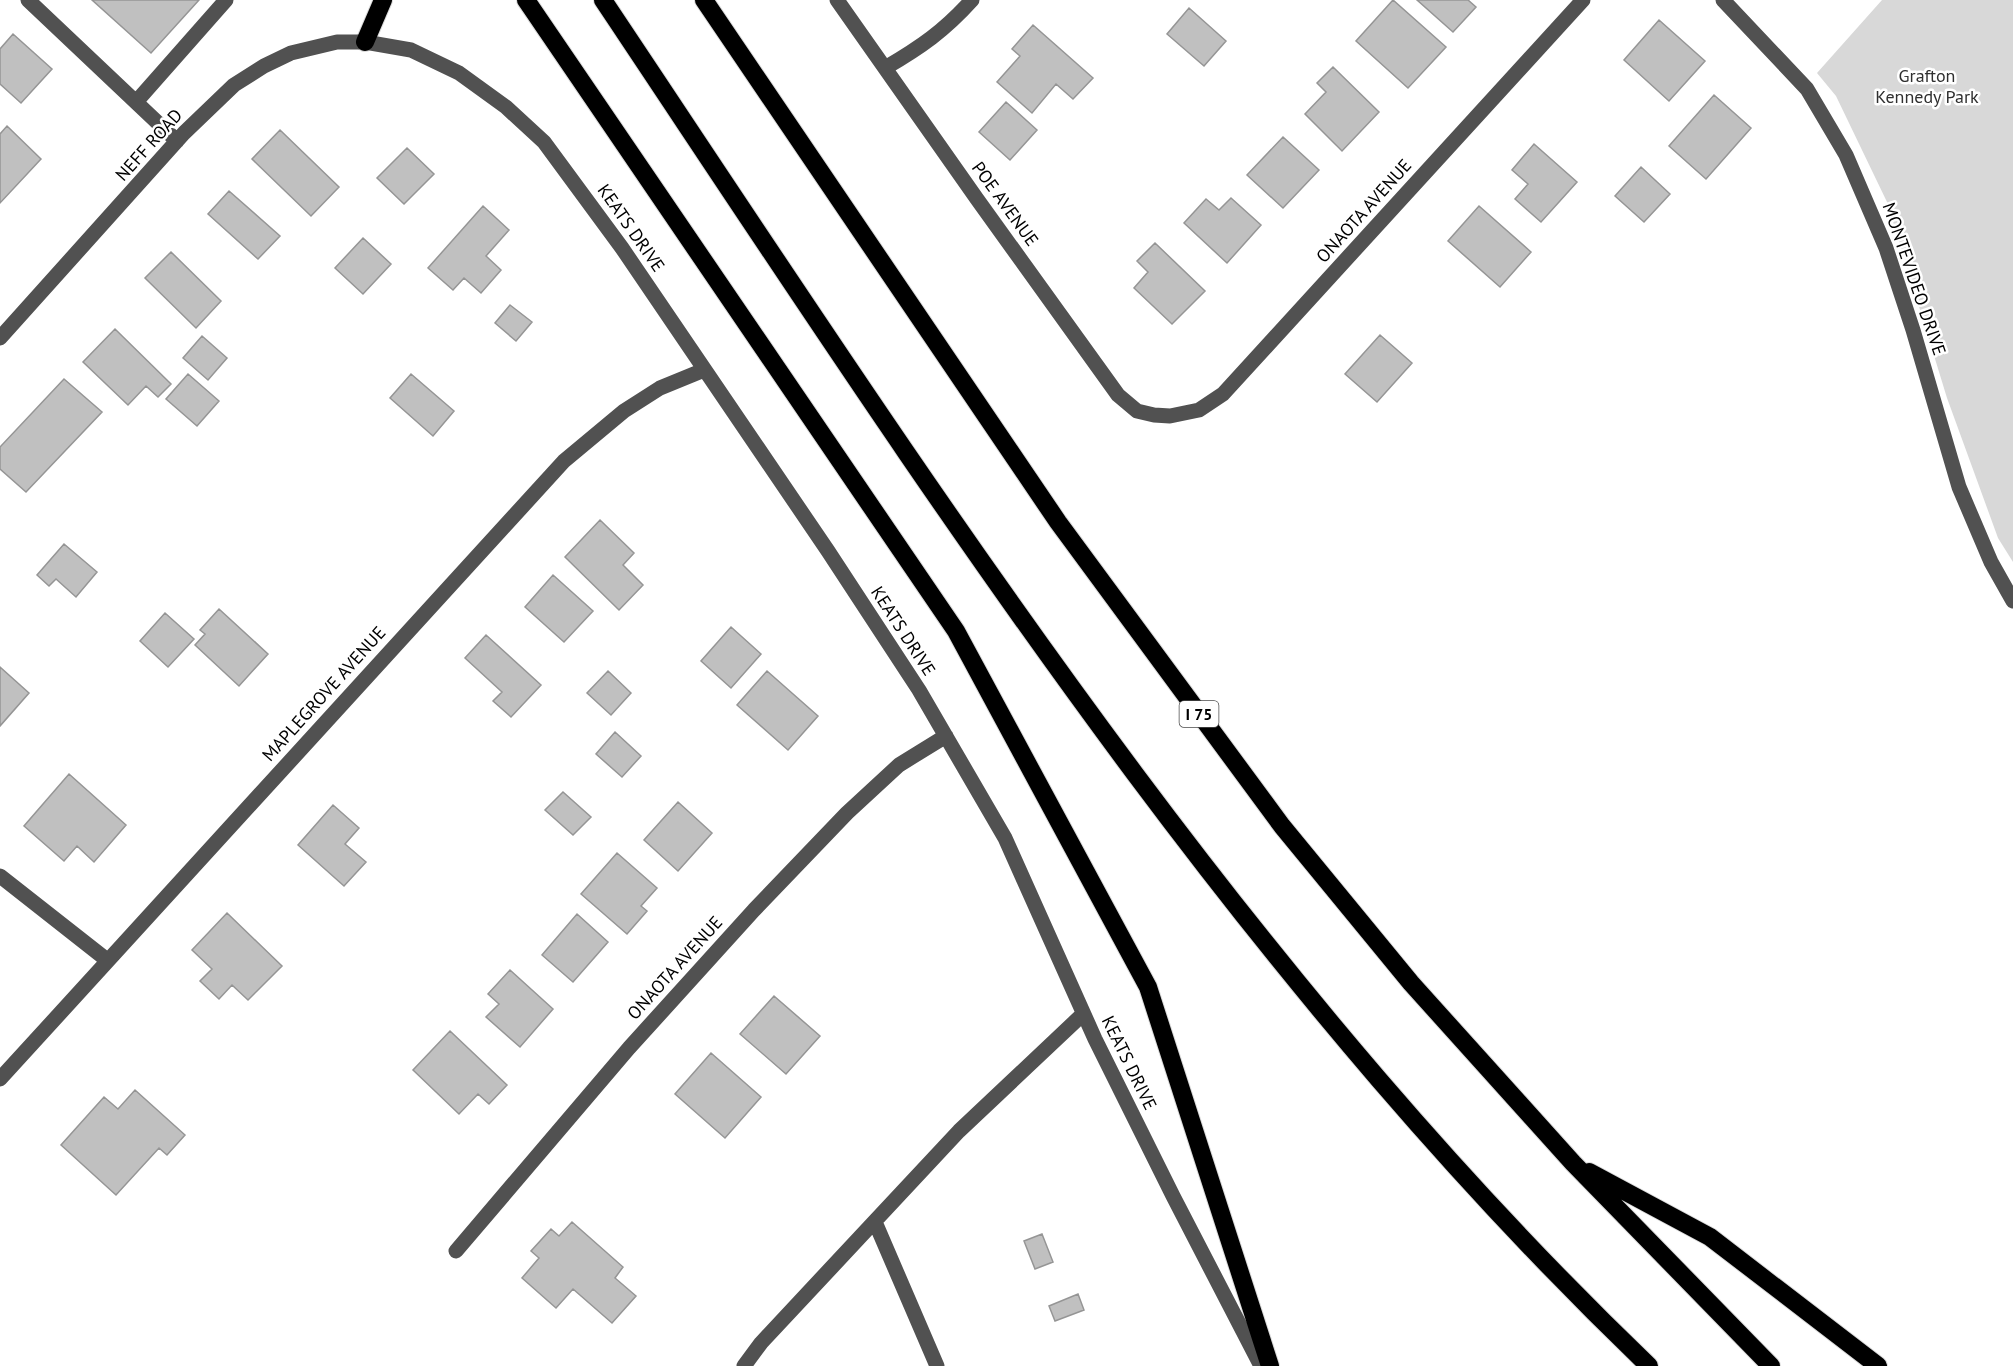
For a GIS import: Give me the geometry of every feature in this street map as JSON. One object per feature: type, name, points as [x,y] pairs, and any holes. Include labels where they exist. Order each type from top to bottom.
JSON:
[{"type":"highway","points":[[365,42],[382,0]]},
{"type":"highway","points":[[526,0],[956,631],[1148,987],[1270,1366]]},
{"type":"highway","points":[[603,0],[1005,597],[1137,776],[1307,994],[1438,1148],[1586,1305],[1649,1366]]},
{"type":"highway","name":"I 75","points":[[704,0],[1058,522],[1282,826],[1411,983],[1573,1164],[1771,1366]]},
{"type":"highway","points":[[1573,1164],[1710,1237],[1878,1366]]},
{"type":"street","points":[[28,0],[177,141]]},
{"type":"street","points":[[136,102],[226,0]]},
{"type":"street","name":"POE AVENUE","points":[[837,0],[1118,395],[1137,411],[1154,415]]},
{"type":"street","points":[[885,68],[921,47],[951,24],[972,0]]},
{"type":"street","name":"ONAOTA AVENUE","points":[[1154,415],[1170,416],[1198,410],[1223,394],[1583,0]]},
{"type":"street","name":"MONTEVIDEO DRIVE","points":[[1723,0],[1807,89],[1846,155],[1886,248],[1913,330],[1959,487],[1991,562],[2013,601]]},
{"type":"street","name":"NEFF ROAD","points":[[0,338],[177,141],[234,85],[264,66],[291,53],[337,42],[365,42]]},
{"type":"street","name":"KEATS DRIVE","points":[[365,42],[411,50],[459,73],[506,106],[544,142],[622,248],[834,561],[919,690],[1005,838],[1083,1014],[1178,1206],[1261,1366]]},
{"type":"street","name":"MAPLEGROVE AVENUE","points":[[0,1079],[564,461],[624,411],[660,388],[704,370]]},
{"type":"street","name":"ONAOTA AVENUE","points":[[456,1251],[629,1048],[754,910],[847,813],[899,765],[946,736]]},
{"type":"street","points":[[0,876],[107,960]]},
{"type":"street","points":[[744,1366],[761,1344],[959,1131],[1083,1014]]},
{"type":"street","points":[[874,1222],[937,1366]]},
{"type":"green space","name":"Grafton Kennedy Park","points":[[1882,0],[2013,0],[2013,562],[1998,538],[1947,398],[1887,202],[1836,96],[1817,73]]},
{"type":"building","points":[[92,0],[199,0],[151,53]]},
{"type":"building","points":[[1393,0],[1446,47],[1408,88],[1356,41]]},
{"type":"building","points":[[1417,0],[1468,0],[1476,7],[1453,32]]},
{"type":"building","points":[[1189,8],[1226,41],[1204,66],[1167,34]]},
{"type":"building","points":[[1659,20],[1705,61],[1669,101],[1624,60]]},
{"type":"building","points":[[1033,25],[1093,78],[1073,99],[1056,84],[1032,113],[997,82],[1020,56],[1012,49]]},
{"type":"building","points":[[13,34],[52,69],[21,103],[0,84],[0,49]]},
{"type":"building","points":[[1333,67],[1379,112],[1342,151],[1305,114],[1326,92],[1317,83]]},
{"type":"building","points":[[1714,95],[1751,128],[1706,179],[1669,146]]},
{"type":"building","points":[[1006,102],[1037,130],[1010,160],[979,132]]},
{"type":"building","points":[[7,126],[41,159],[0,203],[0,134]]},
{"type":"building","points":[[280,130],[339,187],[311,216],[252,159]]},
{"type":"building","points":[[1283,137],[1319,170],[1283,208],[1247,175]]},
{"type":"building","points":[[1534,144],[1577,182],[1541,222],[1515,199],[1528,184],[1512,170]]},
{"type":"building","points":[[407,148],[434,174],[404,204],[377,178]]},
{"type":"building","points":[[1641,167],[1670,194],[1644,222],[1615,196]]},
{"type":"building","points":[[229,191],[280,236],[258,259],[208,214]]},
{"type":"building","points":[[1231,198],[1261,225],[1227,263],[1184,223],[1206,199],[1219,210]]},
{"type":"building","points":[[483,206],[509,230],[486,256],[501,270],[481,293],[464,278],[453,290],[428,268]]},
{"type":"building","points":[[1479,206],[1531,252],[1500,287],[1448,241]]},
{"type":"building","points":[[363,238],[391,264],[363,294],[335,268]]},
{"type":"building","points":[[1155,243],[1205,291],[1172,324],[1134,288],[1148,272],[1137,261]]},
{"type":"building","points":[[171,252],[221,301],[196,328],[145,278]]},
{"type":"building","points":[[510,305],[532,322],[516,341],[495,323]]},
{"type":"building","points":[[115,329],[171,384],[158,397],[146,386],[128,405],[83,362]]},
{"type":"building","points":[[1380,335],[1412,363],[1377,402],[1345,374]]},
{"type":"building","points":[[202,336],[227,358],[208,380],[183,358]]},
{"type":"building","points":[[188,374],[219,401],[197,426],[166,399]]},
{"type":"building","points":[[411,374],[454,411],[433,436],[390,398]]},
{"type":"building","points":[[64,379],[102,412],[26,492],[0,469],[0,447]]},
{"type":"building","points":[[600,520],[634,553],[623,565],[643,585],[619,610],[565,557]]},
{"type":"building","points":[[64,544],[97,572],[76,597],[56,579],[49,586],[37,575]]},
{"type":"building","points":[[553,575],[593,611],[564,642],[525,607]]},
{"type":"building","points":[[219,609],[268,654],[239,686],[195,645],[205,634],[200,630]]},
{"type":"building","points":[[165,613],[194,639],[168,667],[140,641]]},
{"type":"building","points":[[731,627],[761,654],[731,688],[701,661]]},
{"type":"building","points":[[486,635],[541,685],[511,717],[493,701],[502,692],[465,658]]},
{"type":"building","points":[[0,667],[29,693],[0,726]]},
{"type":"building","points":[[608,671],[631,693],[611,715],[587,693]]},
{"type":"building","points":[[767,671],[818,716],[788,750],[737,705]]},
{"type":"building","points":[[615,732],[641,756],[622,777],[596,754]]},
{"type":"building","points":[[69,774],[126,825],[94,862],[77,846],[64,861],[24,826]]},
{"type":"building","points":[[563,792],[591,817],[573,835],[545,810]]},
{"type":"building","points":[[678,802],[712,833],[678,871],[644,840]]},
{"type":"building","points":[[333,805],[359,828],[345,844],[366,862],[344,886],[298,845]]},
{"type":"building","points":[[617,853],[657,888],[641,906],[647,911],[627,934],[581,894]]},
{"type":"building","points":[[227,913],[282,966],[248,1000],[232,985],[219,999],[200,981],[212,969],[192,950]]},
{"type":"building","points":[[577,914],[608,942],[573,982],[542,955]]},
{"type":"building","points":[[510,970],[553,1009],[520,1047],[486,1017],[499,1004],[488,994]]},
{"type":"building","points":[[774,996],[820,1036],[786,1074],[740,1034]]},
{"type":"building","points":[[450,1031],[507,1085],[489,1104],[478,1094],[459,1114],[413,1070]]},
{"type":"building","points":[[711,1053],[761,1097],[725,1138],[675,1094]]},
{"type":"building","points":[[135,1090],[185,1135],[167,1155],[159,1148],[116,1195],[61,1145],[104,1097],[118,1109]]},
{"type":"building","points":[[572,1222],[623,1267],[615,1278],[636,1296],[612,1323],[573,1289],[556,1308],[522,1278],[539,1258],[531,1251],[551,1229],[559,1236]]},
{"type":"building","points":[[1042,1234],[1053,1262],[1035,1269],[1024,1241]]},
{"type":"building","points":[[1078,1294],[1084,1310],[1055,1321],[1049,1306]]}]
